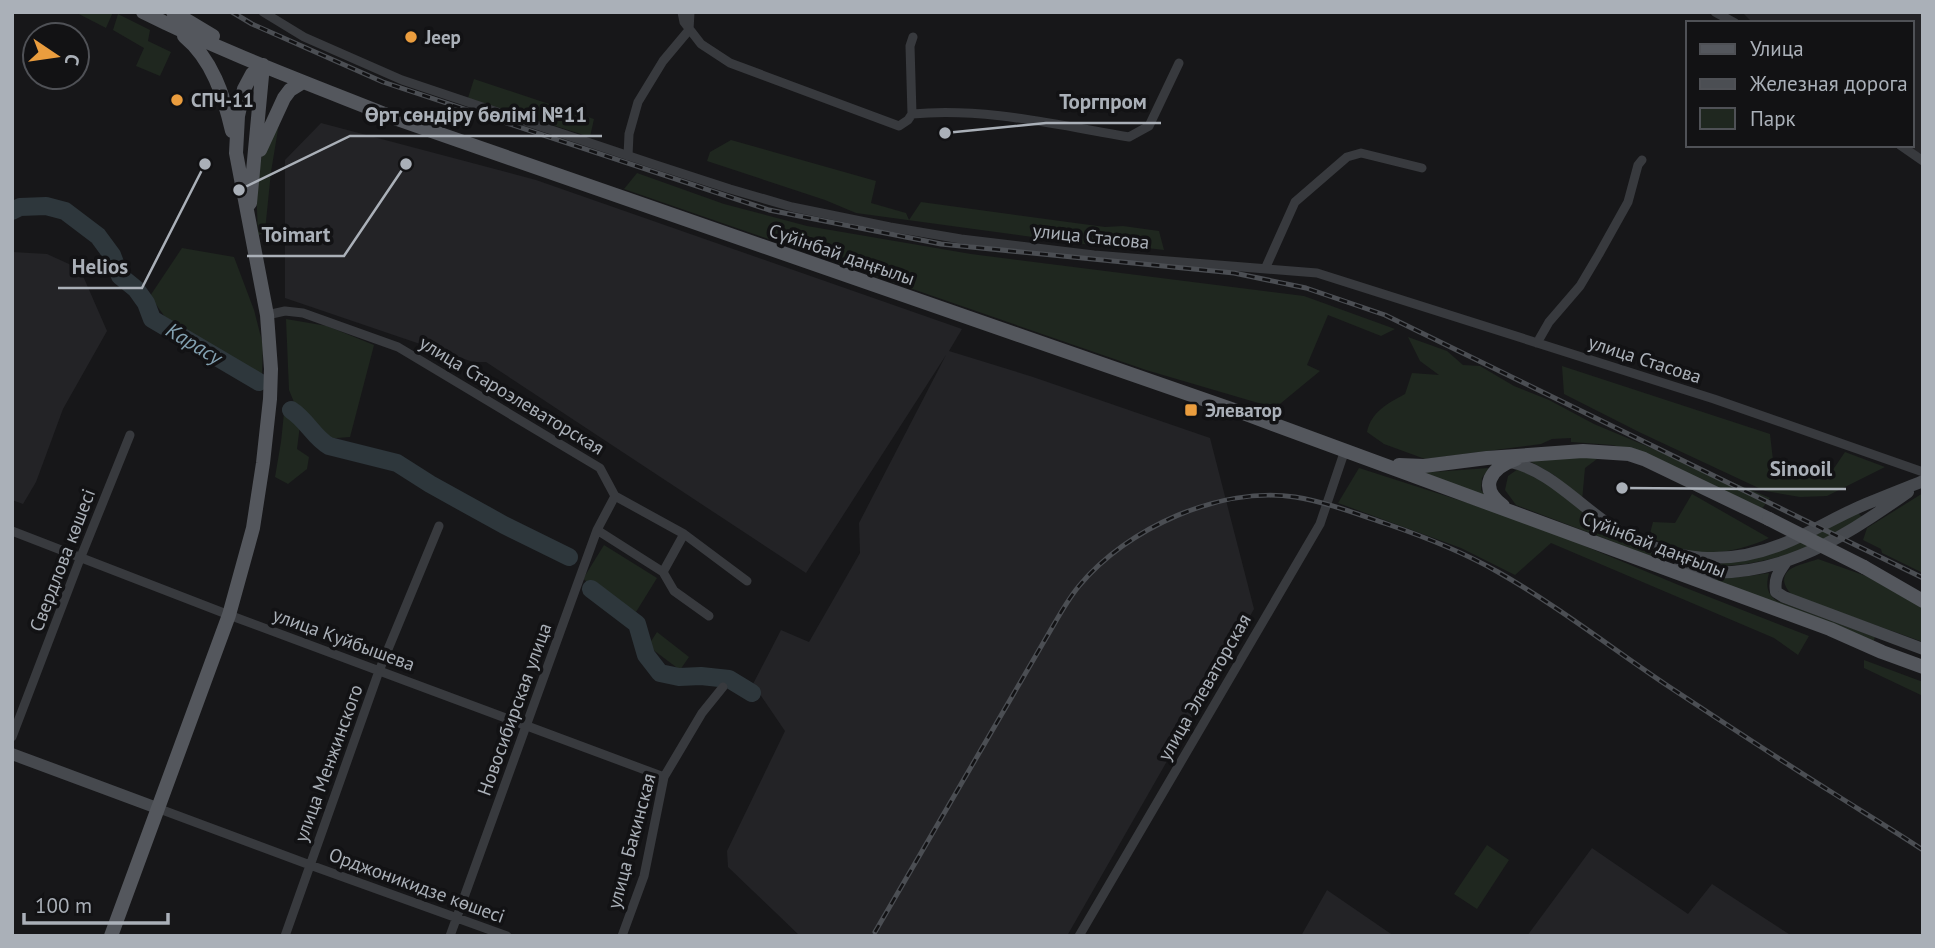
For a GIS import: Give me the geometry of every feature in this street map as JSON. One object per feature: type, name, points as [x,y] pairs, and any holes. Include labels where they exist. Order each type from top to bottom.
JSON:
[{"type":"main road","points":[[143,12],[173,20],[263,65]]},
{"type":"main road","points":[[111,936],[229,615],[253,528],[270,399],[267,315],[229,118],[213,72],[201,52],[173,20]]},
{"type":"main road","points":[[236,153],[238,116],[244,89],[252,74],[263,65]]},
{"type":"main road","points":[[250,226],[251,182],[263,65]]},
{"type":"main road","name":"Сүйінбай даңғылы","points":[[263,65],[474,146],[1370,459],[1830,629],[1923,667]]},
{"type":"main road","points":[[251,182],[265,136],[284,97],[303,82]]},
{"type":"main road","name":"Сүйінбай даңғылы","points":[[1370,459],[1399,465],[1424,466],[1583,451],[1629,454],[1864,566],[1923,601]]},
{"type":"main road","points":[[1513,512],[1495,500],[1489,487],[1494,472],[1501,465],[1529,455]]},
{"type":"main road","points":[[1487,458],[1524,464],[1539,472],[1610,525],[1637,541],[1664,551],[1698,558],[1744,555],[1791,541],[1859,507],[1923,481]]},
{"type":"main road","points":[[1646,561],[1682,570],[1714,573],[1744,572],[1785,563],[1808,554],[1865,523],[1923,481]]},
{"type":"main road","points":[[1785,563],[1774,583],[1776,592],[1784,597],[1923,649]]},
{"type":"main road","points":[[1882,652],[1880,645],[1888,636]]},
{"type":"main road","points":[[12,754],[158,807]]},
{"type":"street","name":"улица Стасова","points":[[263,12],[304,37],[402,80],[730,189],[792,206],[961,239],[1094,255],[1317,273],[1727,403],[1923,471]]},
{"type":"street","points":[[682,12],[684,22],[701,44],[730,63],[899,126],[912,114],[913,37]]},
{"type":"street","points":[[628,156],[629,134],[638,102],[663,61],[689,30],[690,12]]},
{"type":"street","points":[[912,114],[936,111],[977,113],[1129,137],[1149,127],[1179,63]]},
{"type":"street","points":[[1903,147],[1923,161]]},
{"type":"street","points":[[1265,269],[1295,202],[1347,157],[1361,153],[1422,168]]},
{"type":"street","points":[[1537,343],[1549,322],[1580,286],[1599,254],[1628,202],[1642,159]]},
{"type":"street","name":"улица Староэлеваторская","points":[[267,315],[285,311],[303,313],[398,347],[600,468],[615,496]]},
{"type":"street","name":"Свердлова көшесі","points":[[12,737],[130,435]]},
{"type":"street","name":"улица Элеваторская","points":[[1079,936],[1320,524],[1345,450]]},
{"type":"street","points":[[615,496],[684,534],[747,581]]},
{"type":"street","name":"Новосибирская улица","points":[[450,936],[597,530],[615,496]]},
{"type":"street","name":"улица Менжинского","points":[[285,936],[379,671],[439,526]]},
{"type":"street","points":[[597,530],[663,572],[674,591],[709,616]]},
{"type":"street","name":"улица Куйбышева","points":[[12,531],[80,559],[664,777]]},
{"type":"street","points":[[663,572],[684,534]]},
{"type":"street","name":"улица Бакинская","points":[[622,936],[644,876],[664,777],[702,713],[723,687]]},
{"type":"street","name":"Орджоникидзе көшесі","points":[[158,807],[508,936]]},
{"type":"shaded area","points":[[1742,12],[1923,12],[1923,161],[1909,147],[1914,147],[1914,21],[1751,21]]},
{"type":"shaded area","points":[[321,123],[536,180],[962,329],[949,351],[1210,438],[1254,609],[1067,936],[800,936],[728,867],[727,851],[785,731],[753,684],[781,630],[809,642],[860,553],[859,523],[946,355],[806,573],[486,362],[473,362],[285,298],[285,160]]},
{"type":"shaded area","points":[[12,252],[47,254],[80,269],[107,331],[63,409],[36,482],[23,504],[12,500]]},
{"type":"shaded area","points":[[1592,848],[1688,914],[1712,884],[1792,936],[1527,936]]},
{"type":"shaded area","points":[[1327,890],[1394,936],[1301,936]]},
{"type":"green space","points":[[75,12],[113,12],[106,28]]},
{"type":"green space","points":[[118,14],[150,30],[148,41],[171,52],[160,76],[136,66],[144,48],[113,30]]},
{"type":"green space","points":[[474,79],[594,119],[590,137],[468,98]]},
{"type":"green space","points":[[281,111],[265,231],[258,236],[256,184],[263,152]]},
{"type":"green space","points":[[731,140],[876,181],[871,203],[906,213],[909,220],[921,202],[1105,227],[1123,226],[1159,231],[1164,250],[1091,245],[856,213],[707,161],[710,152]]},
{"type":"green space","points":[[637,173],[724,204],[807,226],[971,254],[1304,296],[1395,329],[1381,336],[1328,315],[1307,365],[1320,371],[1275,408],[1146,370],[624,189]]},
{"type":"green space","points":[[182,248],[234,257],[254,310],[263,345],[262,375],[165,317],[150,296]]},
{"type":"green space","points":[[286,319],[327,326],[374,345],[350,437],[324,439],[296,407],[289,390]]},
{"type":"green space","points":[[1408,337],[1447,351],[1463,365],[1480,366],[1514,386],[1549,400],[1594,424],[1770,498],[1761,510],[1641,452],[1612,445],[1571,442],[1571,438],[1425,459],[1384,444],[1367,432],[1372,419],[1387,405],[1405,394],[1412,373],[1439,375],[1420,361]]},
{"type":"green space","points":[[1562,366],[1770,434],[1773,460],[1826,480],[1845,452],[1885,467],[1827,496],[1800,497],[1765,491],[1564,394]]},
{"type":"green space","points":[[284,413],[300,425],[297,449],[309,457],[307,469],[288,484],[275,477]]},
{"type":"green space","points":[[1601,456],[1585,468],[1582,501],[1554,475],[1526,459]]},
{"type":"green space","points":[[1359,468],[1527,522],[1809,636],[1798,655],[1774,638],[1551,543],[1515,575],[1461,548],[1338,503]]},
{"type":"green space","points":[[1489,468],[1482,478],[1481,490],[1489,499],[1419,473]]},
{"type":"green space","points":[[1518,469],[1557,489],[1595,522],[1619,538],[1650,552],[1721,564],[1858,513],[1862,517],[1788,555],[1728,566],[1682,563],[1648,555],[1516,505],[1505,490],[1508,476]]},
{"type":"green space","points":[[1923,493],[1923,573],[1882,553],[1881,549],[1863,540],[1867,528]]},
{"type":"green space","points":[[1692,494],[1769,538],[1737,549],[1703,553],[1681,550],[1649,537],[1653,522],[1675,523]]},
{"type":"green space","points":[[604,545],[657,578],[636,612],[583,579]]},
{"type":"green space","points":[[1818,559],[1866,576],[1923,608],[1923,642],[1794,596],[1785,584],[1786,573]]},
{"type":"green space","points":[[1769,573],[1768,588],[1777,601],[1875,637],[1873,643],[1706,580]]},
{"type":"green space","points":[[657,632],[689,657],[680,670],[648,646]]},
{"type":"green space","points":[[1864,660],[1923,682],[1923,696],[1864,668]]},
{"type":"green space","points":[[1487,845],[1509,860],[1477,909],[1454,894]]},
{"type":"waterway","name":"Карасу","points":[[12,211],[20,207],[46,206],[65,211],[98,236],[112,255],[120,276],[136,289],[146,303],[152,319],[259,382]]},
{"type":"waterway","name":"Карасу","points":[[291,410],[329,446],[397,463],[504,525],[569,557]]},
{"type":"waterway","points":[[591,589],[637,624],[646,655],[660,673],[679,677],[729,679],[752,693]]},
{"type":"railway","points":[[232,12],[252,24],[383,82],[769,210],[941,244],[1234,273],[1306,288],[1385,315],[1923,578]]},
{"type":"railway","points":[[875,932],[1068,600],[1079,586],[1122,546],[1149,529],[1206,505],[1266,495],[1295,497],[1341,509],[1430,540],[1485,565],[1541,598],[1707,712],[1923,850]]},
{"type":"place","name":"Jeep","points":[[411,37]]},
{"type":"place","name":"СПЧ-11","points":[[177,100]]},
{"type":"place","name":"Торгпром","points":[[945,133]]},
{"type":"place","name":"Helios","points":[[205,164]]},
{"type":"place","name":"Toimart","points":[[406,164]]},
{"type":"place","name":"Өрт сөндіру бөлімі №11","points":[[239,190]]},
{"type":"place","name":"Элеватор","points":[[1191,410]]},
{"type":"place","name":"Sinooil","points":[[1622,488]]}]
